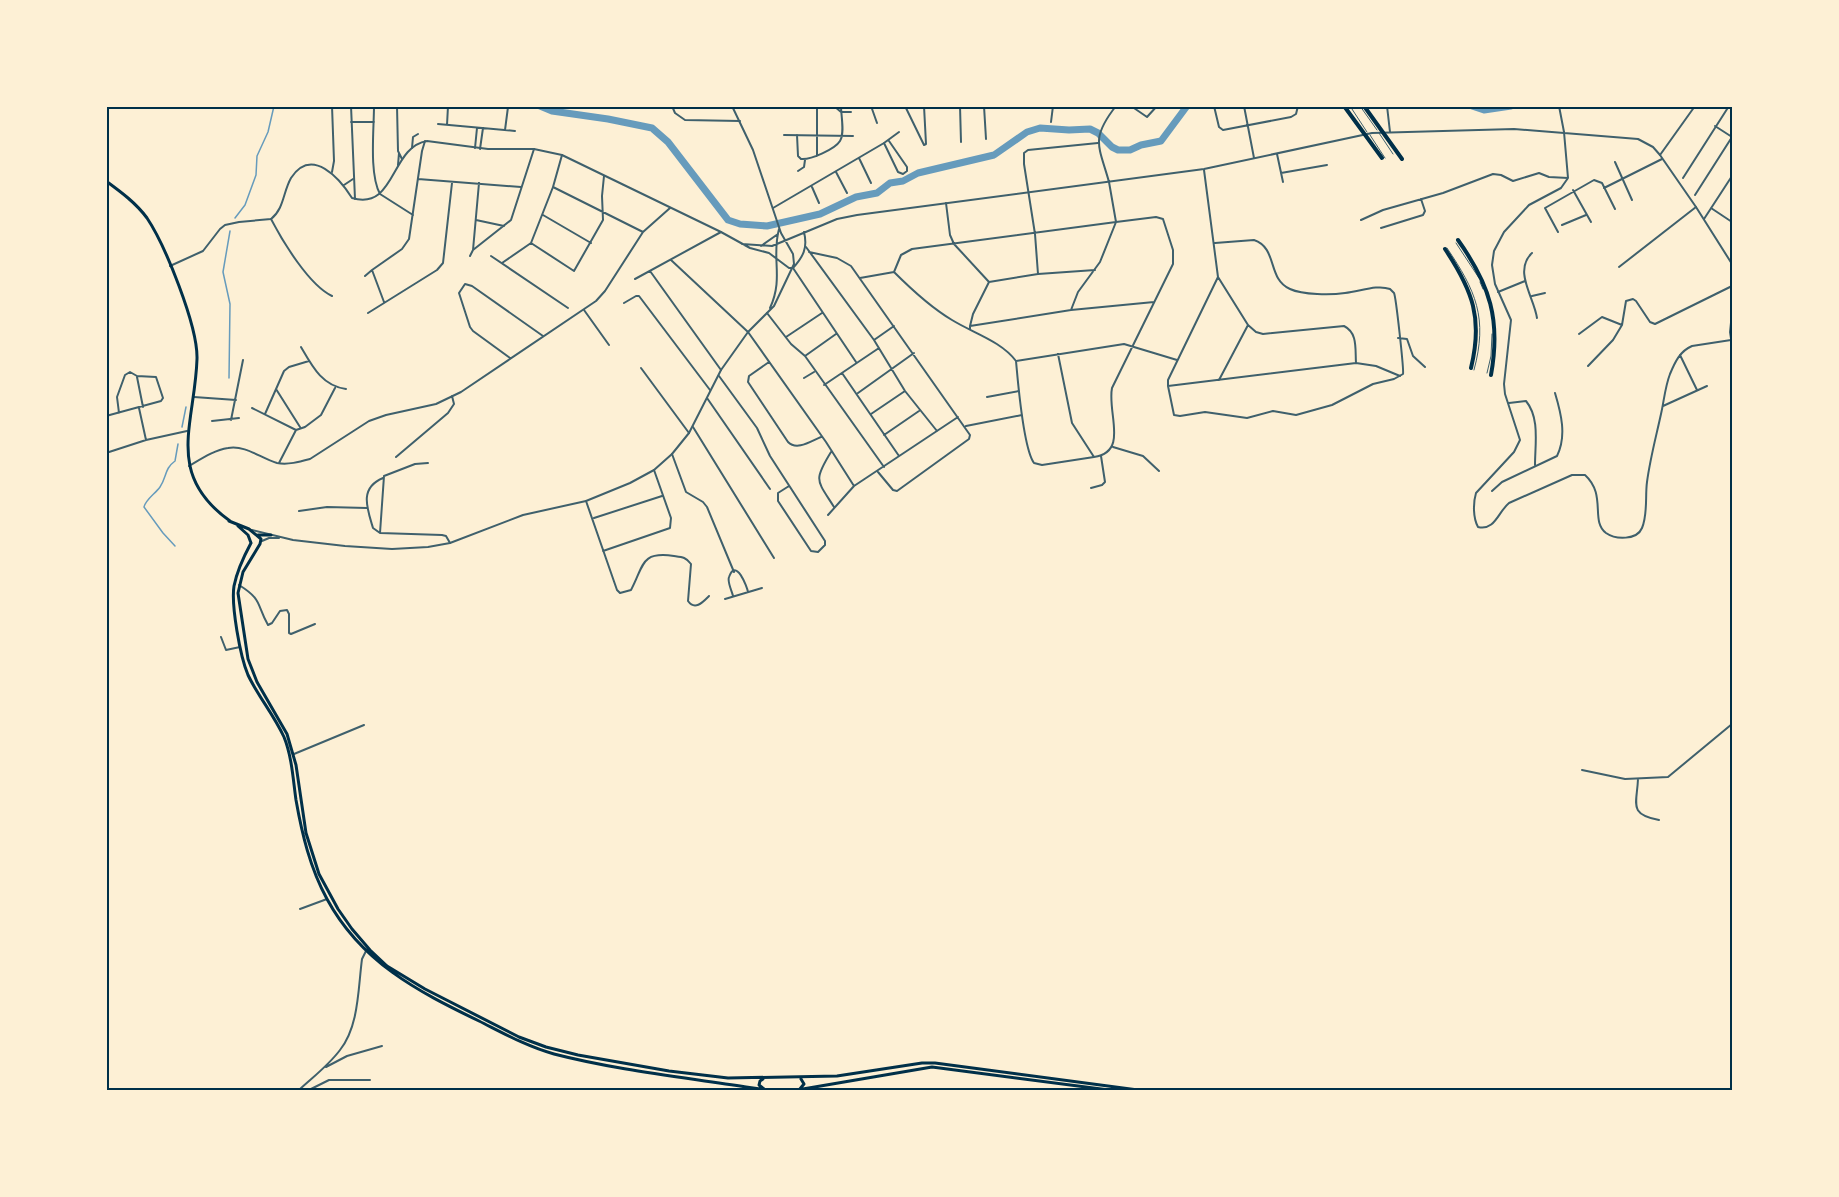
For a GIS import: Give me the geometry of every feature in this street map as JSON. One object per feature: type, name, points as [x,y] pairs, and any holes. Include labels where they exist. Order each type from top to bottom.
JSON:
[{"type":"highway","points":[[1343,106],[1362,126],[1384,158]]},
{"type":"highway","points":[[1362,108],[1402,159]]},
{"type":"highway","points":[[1457,242],[1480,273],[1491,304],[1495,324],[1495,341],[1489,374]]},
{"type":"highway","points":[[1446,249],[1473,301],[1476,335],[1472,369]]},
{"type":"main road","points":[[106,181],[132,201],[146,217],[170,266],[194,327],[197,359],[187,431],[189,466],[200,492],[209,505],[244,531],[254,546],[260,543]]},
{"type":"main road","points":[[229,521],[249,529],[257,535],[260,543]]},
{"type":"main road","points":[[271,535],[257,535],[250,541],[234,588],[240,647],[247,673],[284,738],[291,761],[302,832],[316,877],[345,926],[366,951],[398,978],[420,992],[498,1031],[543,1050],[578,1059],[746,1089],[798,1090],[932,1067],[1109,1090]]},
{"type":"main road","points":[[260,543],[243,572],[238,598],[251,671],[287,734],[294,754],[306,832],[327,891],[369,950],[402,976],[519,1036],[546,1047],[669,1071],[717,1077],[797,1078],[852,1075],[922,1063],[935,1063],[1138,1090]]},
{"type":"main road","points":[[765,1078],[760,1081],[759,1085],[767,1090]]},
{"type":"main road","points":[[797,1078],[801,1079],[804,1084],[798,1090]]},
{"type":"street","points":[[332,106],[334,161],[332,172]]},
{"type":"street","points":[[351,106],[355,199]]},
{"type":"street","points":[[374,106],[374,176],[380,194],[413,215]]},
{"type":"street","points":[[397,106],[398,166]]},
{"type":"street","points":[[447,125],[448,106]]},
{"type":"street","points":[[672,106],[675,113],[685,120],[740,121]]},
{"type":"street","points":[[732,106],[757,160],[779,227],[794,258],[793,268],[856,362]]},
{"type":"street","points":[[817,106],[817,156]]},
{"type":"street","points":[[834,106],[841,112],[851,112]]},
{"type":"street","points":[[797,135],[798,156],[805,160],[817,156],[838,143],[841,137],[841,106]]},
{"type":"street","points":[[871,106],[877,123]]},
{"type":"street","points":[[905,106],[916,132],[923,144],[926,144],[924,106]]},
{"type":"street","points":[[960,106],[961,142]]},
{"type":"street","points":[[984,106],[986,139]]},
{"type":"street","points":[[1052,122],[1053,106]]},
{"type":"street","points":[[1071,310],[1078,292],[1095,270],[1116,222],[1109,182],[1098,142],[1102,126],[1116,106]]},
{"type":"street","points":[[1131,106],[1148,117],[1157,106]]},
{"type":"street","points":[[1214,106],[1221,129],[1294,116],[1299,106]]},
{"type":"street","points":[[1244,106],[1254,158]]},
{"type":"street","points":[[1387,106],[1390,132]]},
{"type":"street","points":[[1660,155],[1695,106]]},
{"type":"street","points":[[1683,178],[1729,106]]},
{"type":"street","points":[[505,130],[507,107],[518,107]]},
{"type":"street","points":[[1559,107],[1564,132],[1568,178],[1561,188],[1528,205],[1501,237],[1494,251],[1493,277],[1497,292],[1511,320],[1504,384],[1520,440],[1514,452],[1476,493],[1475,520],[1478,527],[1491,526],[1509,503],[1572,476],[1585,475],[1596,488],[1599,523],[1606,532],[1624,538],[1637,535],[1642,529],[1647,483],[1671,373],[1686,348],[1731,340]]},
{"type":"street","points":[[351,122],[374,122]]},
{"type":"street","points":[[438,124],[515,130]]},
{"type":"street","points":[[1695,195],[1732,137],[1715,126]]},
{"type":"street","points":[[475,148],[477,128]]},
{"type":"street","points":[[480,149],[483,128]]},
{"type":"street","points":[[916,132],[926,129]]},
{"type":"street","points":[[742,244],[760,247],[777,245],[837,219],[857,215],[1204,169],[1360,135],[1390,132],[1514,129],[1638,139],[1653,147],[1732,262]]},
{"type":"street","points":[[773,208],[899,132]]},
{"type":"street","points":[[412,148],[413,137],[418,134]]},
{"type":"street","points":[[784,135],[853,136]]},
{"type":"street","points":[[884,143],[898,172],[901,174],[906,172],[907,167],[888,140]]},
{"type":"street","points":[[365,276],[407,244],[425,141]]},
{"type":"street","points":[[170,266],[203,251],[225,225],[271,219],[279,211],[288,185],[297,171],[315,165],[332,172],[352,198],[371,199],[380,194],[402,159],[412,148],[419,142],[425,141],[480,149],[534,149],[562,155],[750,248],[769,253],[783,265],[793,268]]},
{"type":"street","points":[[419,142],[422,151]]},
{"type":"street","points":[[1038,274],[1035,234],[1023,156],[1026,152],[1058,146],[1098,142]]},
{"type":"street","points":[[473,250],[511,220],[534,149]]},
{"type":"street","points":[[399,153],[402,159]]},
{"type":"street","points":[[1277,154],[1283,182]]},
{"type":"street","points":[[502,263],[531,243],[553,187],[562,155]]},
{"type":"street","points":[[859,158],[871,183]]},
{"type":"street","points":[[1604,188],[1662,159]]},
{"type":"street","points":[[798,171],[804,168],[805,160]]},
{"type":"street","points":[[1615,162],[1632,200]]},
{"type":"street","points":[[1281,173],[1327,165]]},
{"type":"street","points":[[1204,169],[1218,278],[1248,325],[1256,332],[1263,334],[1344,326],[1354,335],[1356,363]]},
{"type":"street","points":[[836,172],[847,193]]},
{"type":"street","points":[[1361,220],[1393,206],[1421,199],[1493,174],[1501,175],[1511,181],[1539,173],[1548,177],[1568,178]]},
{"type":"street","points":[[531,243],[574,271],[602,224],[604,176]]},
{"type":"street","points":[[1704,219],[1732,176]]},
{"type":"street","points":[[344,185],[353,179]]},
{"type":"street","points":[[418,179],[522,187]]},
{"type":"street","points":[[1558,232],[1545,208],[1594,180],[1599,180],[1616,209]]},
{"type":"street","points":[[368,313],[436,270],[443,263],[452,183]]},
{"type":"street","points":[[470,256],[473,250],[479,183]]},
{"type":"street","points":[[1728,184],[1732,187]]},
{"type":"street","points":[[812,186],[819,203]]},
{"type":"street","points":[[553,187],[643,232]]},
{"type":"street","points":[[1573,190],[1591,222]]},
{"type":"street","points":[[1382,228],[1423,215],[1425,211],[1421,199]]},
{"type":"street","points":[[946,203],[950,235],[954,244],[989,282]]},
{"type":"street","points":[[189,466],[218,450],[230,447],[250,451],[279,464],[310,459],[369,421],[436,404],[452,396],[584,310],[605,291],[643,232],[670,207]]},
{"type":"street","points":[[1619,267],[1696,207]]},
{"type":"street","points":[[1711,208],[1732,222]]},
{"type":"street","points":[[1562,225],[1586,214]]},
{"type":"street","points":[[543,215],[591,243]]},
{"type":"street","points":[[1156,218],[1166,221],[1174,260],[1112,388],[1110,406],[1115,434],[1110,452],[1101,456],[1042,465],[1034,463],[1029,451],[1022,415],[1016,361],[1005,350],[970,327],[938,311],[894,272],[899,259],[906,251],[1116,222],[1156,218]]},
{"type":"street","points":[[271,219],[287,248],[322,291],[332,296]]},
{"type":"street","points":[[476,220],[504,226]]},
{"type":"street","points":[[768,312],[777,291],[779,227]]},
{"type":"street","points":[[635,279],[721,232]]},
{"type":"street","points":[[804,232],[809,252],[874,339],[905,391],[938,430]]},
{"type":"street","points":[[760,247],[778,234]]},
{"type":"street","points":[[1215,243],[1254,240],[1260,242],[1270,252],[1279,280],[1289,289],[1324,294],[1343,294],[1382,287],[1390,290],[1395,298],[1398,338],[1404,370],[1400,376],[1373,384],[1332,405],[1301,414],[1291,415],[1273,411],[1247,418],[1205,411],[1180,416],[1173,415],[1168,386],[1170,376],[1218,278]]},
{"type":"street","points":[[260,543],[269,538],[282,538],[392,549],[450,543],[523,515],[586,501],[630,483],[654,470],[672,454],[689,433],[721,370],[748,332],[778,299],[786,279],[802,258],[806,247]]},
{"type":"street","points":[[809,252],[847,262],[895,326],[970,435],[969,439],[897,491],[892,490],[878,472]]},
{"type":"street","points":[[1532,253],[1524,263],[1525,281],[1532,296],[1537,318]]},
{"type":"street","points":[[491,255],[568,308]]},
{"type":"street","points":[[671,260],[748,332],[854,486]]},
{"type":"street","points":[[372,270],[384,302]]},
{"type":"street","points":[[989,282],[1038,274],[1095,270]]},
{"type":"street","points":[[650,271],[721,370]]},
{"type":"street","points":[[860,278],[894,272]]},
{"type":"street","points":[[1497,292],[1525,281]]},
{"type":"street","points":[[970,327],[973,314],[989,282]]},
{"type":"street","points":[[510,358],[470,327],[459,296],[459,290],[465,284],[472,286],[543,336]]},
{"type":"street","points":[[1588,366],[1613,340],[1622,325],[1625,303],[1629,299],[1636,301],[1650,322],[1655,324],[1732,286]]},
{"type":"street","points":[[1532,296],[1545,293]]},
{"type":"street","points":[[624,303],[636,296],[641,297],[710,390]]},
{"type":"street","points":[[970,327],[1071,310],[1154,303]]},
{"type":"street","points":[[584,310],[609,345]]},
{"type":"street","points":[[768,312],[786,337],[805,356],[814,372],[884,467]]},
{"type":"street","points":[[786,337],[822,313]]},
{"type":"street","points":[[1732,313],[1732,345]]},
{"type":"street","points":[[1579,334],[1602,317],[1622,325]]},
{"type":"street","points":[[1219,380],[1248,325]]},
{"type":"street","points":[[874,339],[895,326]]},
{"type":"street","points":[[805,356],[836,334]]},
{"type":"street","points":[[1398,338],[1407,339],[1413,356],[1425,367]]},
{"type":"street","points":[[1016,361],[1120,344],[1178,360]]},
{"type":"street","points":[[301,347],[324,380],[335,388],[346,389]]},
{"type":"street","points":[[824,385],[879,348]]},
{"type":"street","points":[[856,393],[914,353]]},
{"type":"street","points":[[1058,354],[1072,423],[1094,457]]},
{"type":"street","points":[[1680,356],[1697,390]]},
{"type":"street","points":[[231,420],[243,360]]},
{"type":"street","points":[[265,414],[284,371],[309,361]]},
{"type":"street","points":[[770,362],[749,376],[748,382],[788,442],[794,447],[821,437]]},
{"type":"street","points":[[1168,386],[1356,363],[1376,366],[1400,376]]},
{"type":"street","points":[[641,368],[689,433]]},
{"type":"street","points":[[106,416],[159,402],[163,398],[156,377],[137,376],[130,372],[123,377],[117,397],[119,412]]},
{"type":"street","points":[[804,378],[814,372]]},
{"type":"street","points":[[842,373],[899,456]]},
{"type":"street","points":[[718,375],[757,428],[770,456],[825,541],[825,545],[818,552],[810,551],[778,501],[778,493],[789,486]]},
{"type":"street","points":[[137,376],[143,407]]},
{"type":"street","points":[[1663,406],[1707,386]]},
{"type":"street","points":[[279,464],[296,430],[300,427],[305,428],[321,415],[335,388]]},
{"type":"street","points":[[276,389],[300,427]]},
{"type":"street","points":[[871,414],[905,391]]},
{"type":"street","points":[[987,397],[1019,391]]},
{"type":"street","points":[[1492,491],[1502,482],[1552,459],[1559,451],[1562,421],[1555,393]]},
{"type":"street","points":[[396,457],[448,413],[454,404],[452,396]]},
{"type":"street","points":[[192,397],[236,400]]},
{"type":"street","points":[[706,398],[770,489]]},
{"type":"street","points":[[1509,403],[1526,401],[1530,406],[1535,419],[1535,465]]},
{"type":"street","points":[[138,408],[146,440]]},
{"type":"street","points":[[252,408],[296,430]]},
{"type":"street","points":[[884,435],[920,410]]},
{"type":"street","points":[[965,426],[1022,415]]},
{"type":"street","points":[[828,515],[854,486],[958,417]]},
{"type":"street","points":[[212,421],[239,418]]},
{"type":"street","points":[[693,427],[774,558]]},
{"type":"street","points":[[106,453],[146,440],[187,431]]},
{"type":"street","points":[[1113,447],[1143,456],[1159,471]]},
{"type":"street","points":[[831,451],[820,470],[818,481],[834,507]]},
{"type":"street","points":[[672,454],[686,492],[707,507],[734,572]]},
{"type":"street","points":[[1091,488],[1102,485],[1104,482],[1101,456]]},
{"type":"street","points":[[428,463],[399,469],[373,482],[369,488],[367,508],[373,528],[380,533],[442,535],[446,536],[450,543]]},
{"type":"street","points":[[603,551],[668,530],[671,518],[654,470]]},
{"type":"street","points":[[380,533],[383,478]]},
{"type":"street","points":[[592,518],[662,496]]},
{"type":"street","points":[[586,501],[620,593],[631,590],[644,560],[663,554],[684,557],[691,564],[688,601],[690,604],[700,605],[709,596]]},
{"type":"street","points":[[298,511],[327,507],[367,508]]},
{"type":"street","points":[[249,529],[282,538]]},
{"type":"street","points":[[734,572],[743,577],[748,592]]},
{"type":"street","points":[[733,596],[728,580],[734,572]]},
{"type":"street","points":[[239,585],[257,599],[268,625],[283,610],[287,610],[289,614],[289,633],[291,634],[315,624]]},
{"type":"street","points":[[725,599],[762,588]]},
{"type":"street","points":[[221,637],[226,650],[240,647]]},
{"type":"street","points":[[1582,770],[1613,778],[1668,777],[1732,724]]},
{"type":"street","points":[[294,754],[364,725]]},
{"type":"street","points":[[1638,779],[1635,803],[1637,810],[1646,818],[1659,820]]},
{"type":"street","points":[[300,909],[327,899]]},
{"type":"street","points":[[299,1090],[339,1051],[351,1032],[362,959],[366,951]]},
{"type":"street","points":[[322,1068],[347,1056],[382,1046]]},
{"type":"street","points":[[309,1090],[329,1080],[370,1080]]},
{"type":"lane","points":[[1350,106],[1362,126]]},
{"type":"lane","points":[[1362,108],[1393,154]]},
{"type":"waterway","points":[[235,218],[245,205],[256,175],[257,156],[268,132],[274,106]]},
{"type":"waterway","points":[[540,106],[552,111],[652,128],[668,142],[728,220],[740,224],[767,226],[820,214],[856,197],[877,193],[890,183],[903,181],[918,173],[994,155],[1027,132],[1040,128],[1090,129],[1098,133],[1112,147],[1118,150],[1130,150],[1161,141],[1187,106]]},
{"type":"waterway","points":[[1472,106],[1484,110],[1511,106]]},
{"type":"waterway","points":[[229,378],[230,304],[223,272],[230,231]]},
{"type":"waterway","points":[[182,427],[186,407]]},
{"type":"waterway","points":[[175,546],[144,507],[160,487],[169,467],[175,461],[178,444]]}]
